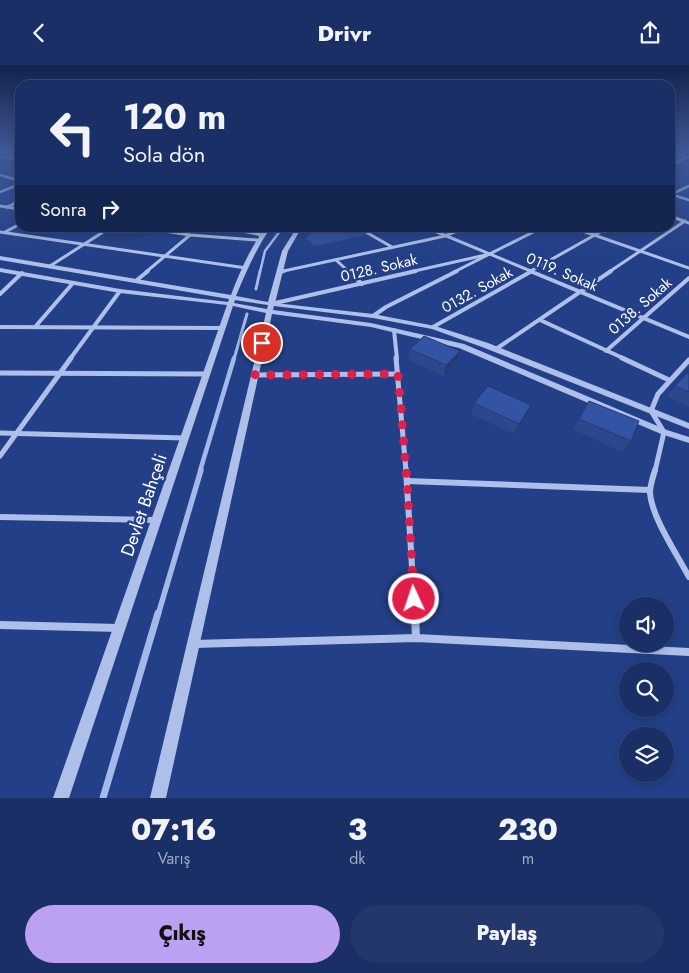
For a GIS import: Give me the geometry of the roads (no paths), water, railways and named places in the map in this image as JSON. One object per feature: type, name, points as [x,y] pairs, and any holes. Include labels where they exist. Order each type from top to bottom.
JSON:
[{"type":"street","points":[[0,192],[14,185]]},
{"type":"street","points":[[675,193],[689,186]]},
{"type":"street","points":[[675,196],[689,200]]},
{"type":"street","points":[[7,207],[15,203]]},
{"type":"street","points":[[0,206],[15,208]]},
{"type":"street","points":[[675,218],[687,222]]},
{"type":"street","points":[[675,229],[687,222]]},
{"type":"street","points":[[1,233],[15,226]]},
{"type":"street","points":[[50,266],[104,232]]},
{"type":"street","points":[[171,232],[190,235],[263,234]]},
{"type":"street","points":[[158,798],[270,308],[285,251],[297,232]]},
{"type":"street","points":[[366,232],[393,247]]},
{"type":"street","name":"0119. Sokak","points":[[438,232],[689,337]]},
{"type":"street","points":[[280,273],[453,232]]},
{"type":"street","points":[[373,316],[386,307],[533,232]]},
{"type":"street","points":[[584,232],[689,268]]},
{"type":"street","name":"0132. Sokak","points":[[434,327],[601,232]]},
{"type":"street","points":[[496,349],[582,292],[639,251],[670,232]]},
{"type":"street","points":[[1,233],[246,268]]},
{"type":"street","name":"Devlet Bahçeli","points":[[61,798],[184,437],[233,301],[246,268],[263,234]]},
{"type":"street","points":[[138,280],[190,235]]},
{"type":"street","name":"0128. Sokak","points":[[270,308],[490,254]]},
{"type":"street","points":[[0,258],[138,280],[233,301],[371,325],[461,346],[664,432],[689,440]]},
{"type":"street","points":[[336,260],[362,284]]},
{"type":"street","points":[[0,270],[120,291],[233,301]]},
{"type":"street","points":[[0,294],[2,289],[22,273]]},
{"type":"street","name":"0138. Sokak","points":[[606,351],[689,278]]},
{"type":"street","points":[[35,327],[73,283]]},
{"type":"street","points":[[0,456],[120,291]]},
{"type":"street","points":[[270,308],[373,316],[434,327],[496,349],[689,426]]},
{"type":"street","points":[[540,320],[669,380]]},
{"type":"street","points":[[0,327],[224,328]]},
{"type":"street","points":[[394,331],[407,481],[416,638]]},
{"type":"street","points":[[651,411],[658,394],[689,360]]},
{"type":"street","points":[[0,373],[207,374]]},
{"type":"street","points":[[255,375],[398,374]]},
{"type":"street","points":[[651,411],[664,432],[650,490],[656,514],[689,577]]},
{"type":"street","points":[[0,433],[184,437]]},
{"type":"street","points":[[407,481],[650,490]]},
{"type":"street","points":[[0,517],[155,519]]},
{"type":"street","points":[[0,625],[118,628]]},
{"type":"street","points":[[193,645],[416,638],[689,652]]},
{"type":"waterway","points":[[260,272],[265,251],[279,232]]},
{"type":"waterway","points":[[256,289],[260,271]]},
{"type":"waterway","points":[[234,359],[247,314]]},
{"type":"waterway","points":[[200,471],[234,358]]},
{"type":"waterway","points":[[158,615],[201,470]]},
{"type":"waterway","points":[[103,798],[158,613]]}]
